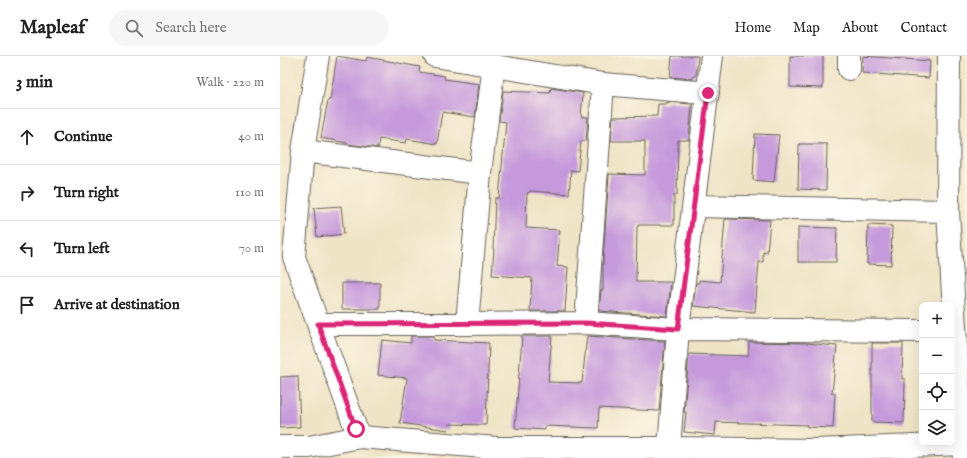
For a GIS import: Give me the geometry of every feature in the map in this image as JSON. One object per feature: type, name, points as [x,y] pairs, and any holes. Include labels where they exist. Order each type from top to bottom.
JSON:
[{"type":"street","points":[[318,56],[303,151],[294,257],[360,437]]},
{"type":"street","points":[[436,56],[603,84],[708,93]]},
{"type":"street","points":[[669,453],[678,329],[712,56]]},
{"type":"street","points":[[280,447],[309,452],[360,437],[431,450],[498,453],[817,454],[963,451],[958,332],[948,212],[949,56]]},
{"type":"street","points":[[467,324],[480,173],[494,66]]},
{"type":"street","points":[[586,323],[603,84]]},
{"type":"street","points":[[303,151],[480,173]]},
{"type":"street","points":[[694,206],[948,212]]},
{"type":"street","points":[[318,324],[586,323],[678,329],[919,331]]},
{"type":"building","points":[[337,56],[366,61],[367,57],[420,67],[419,72],[445,76],[444,79],[479,84],[475,117],[442,112],[437,144],[407,139],[406,143],[379,139],[378,148],[347,144],[321,138],[328,100],[330,100]]},
{"type":"building","points":[[672,56],[698,56],[696,76],[693,76],[693,79],[670,77]]},
{"type":"building","points":[[790,56],[823,56],[823,88],[790,87]]},
{"type":"building","points":[[863,56],[930,61],[929,78],[862,73]]},
{"type":"building","points":[[551,88],[583,93],[581,117],[588,117],[586,141],[581,141],[578,171],[571,170],[569,194],[530,191],[527,193],[526,228],[560,230],[557,266],[568,267],[565,311],[530,311],[532,278],[492,275],[495,198],[499,198],[506,122],[499,121],[503,91],[550,93]]},
{"type":"building","points":[[667,102],[692,104],[689,140],[678,140],[677,195],[674,195],[674,225],[638,225],[637,227],[636,282],[671,282],[667,316],[599,311],[601,290],[603,290],[603,260],[609,174],[645,175],[645,141],[611,141],[613,117],[657,116],[658,104],[667,104]]},
{"type":"building","points":[[755,134],[779,135],[774,182],[753,180]]},
{"type":"building","points":[[799,144],[827,144],[826,190],[798,189]]},
{"type":"building","points":[[341,206],[344,234],[317,237],[314,208]]},
{"type":"building","points":[[725,219],[770,220],[767,253],[763,252],[763,262],[759,262],[755,312],[693,306],[696,283],[699,283],[699,280],[720,282]]},
{"type":"building","points":[[868,225],[892,226],[891,265],[867,264]]},
{"type":"building","points":[[798,227],[837,228],[836,262],[798,262]]},
{"type":"building","points":[[342,283],[380,283],[380,309],[342,309]]},
{"type":"building","points":[[411,336],[434,336],[434,340],[489,343],[486,425],[449,424],[448,430],[400,423],[407,378],[378,375],[382,340],[411,343]]},
{"type":"building","points":[[522,336],[552,336],[548,382],[582,383],[587,336],[665,341],[659,411],[599,408],[598,428],[545,426],[545,430],[515,428]]},
{"type":"building","points":[[749,342],[807,343],[837,346],[832,393],[835,393],[833,428],[807,427],[807,425],[716,422],[715,435],[684,432],[686,412],[684,412],[689,354],[748,356]]},
{"type":"building","points":[[872,343],[903,343],[902,379],[905,379],[904,423],[872,422]]},
{"type":"building","points":[[298,376],[300,427],[280,428],[280,377]]},
{"type":"route","points":[[356,429],[318,324],[586,323],[678,329],[708,93]]}]
